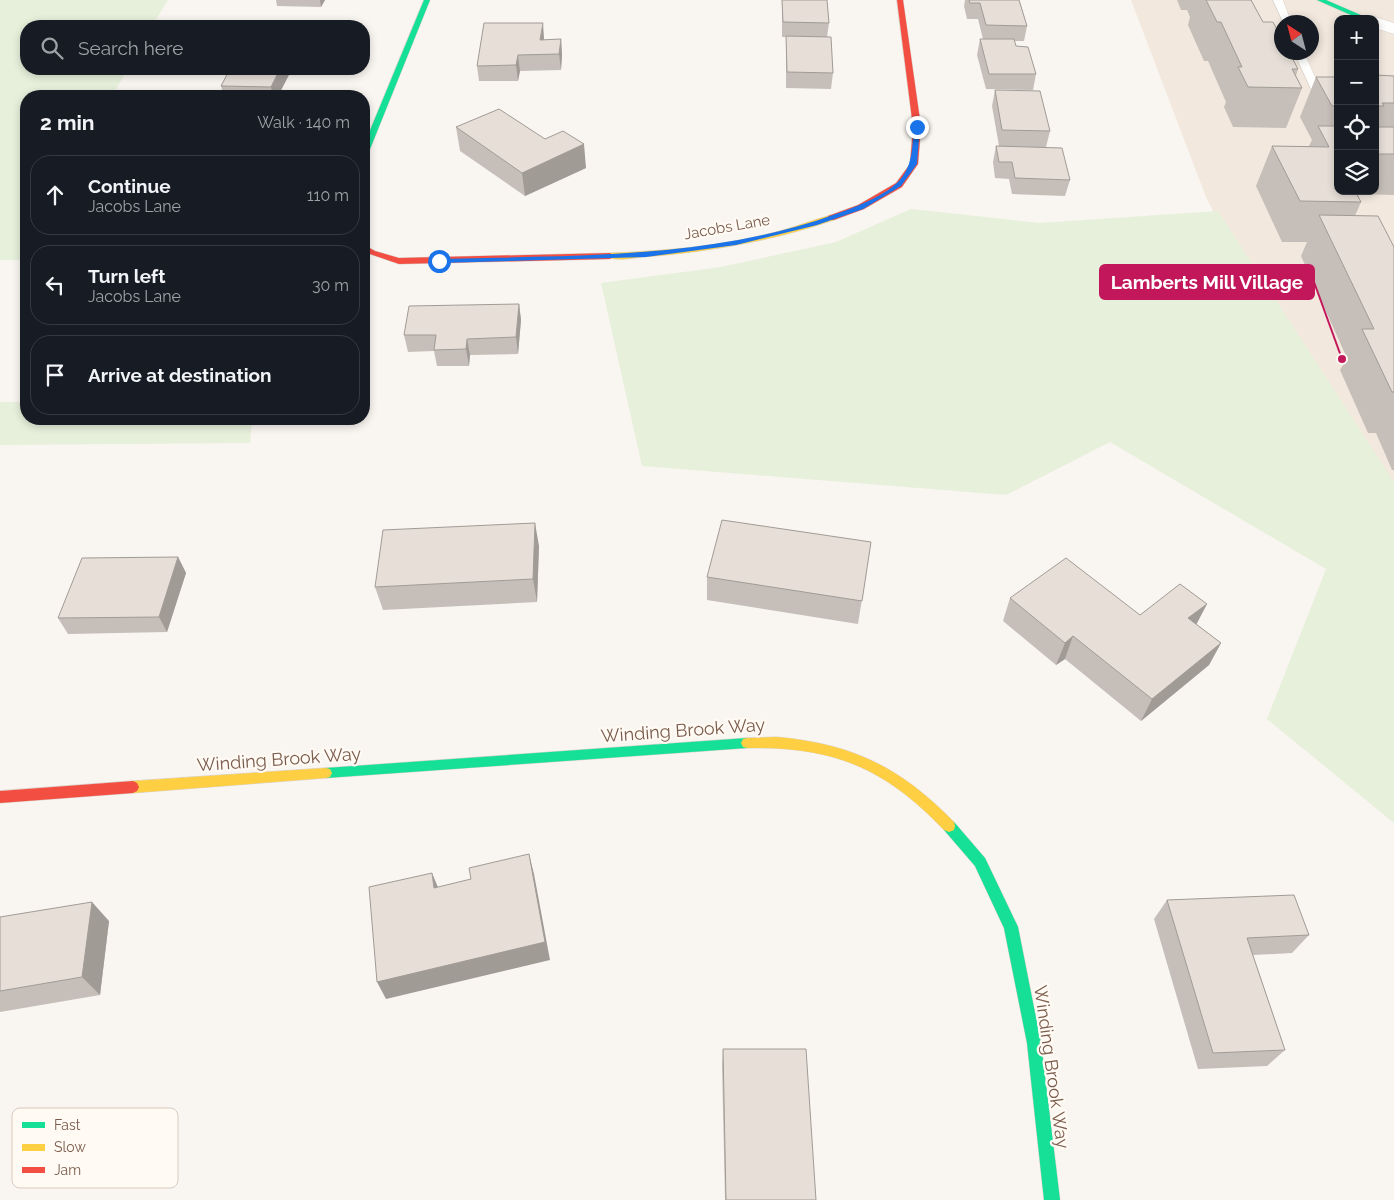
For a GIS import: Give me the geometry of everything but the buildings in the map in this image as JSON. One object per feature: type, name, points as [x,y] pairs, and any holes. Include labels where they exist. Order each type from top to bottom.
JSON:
[{"type":"street","points":[[370,139],[427,0]]},
{"type":"street","name":"Jacobs Lane","points":[[370,252],[399,261],[646,255],[736,243],[814,224],[861,207],[899,185],[914,164],[917,127],[900,0]]},
{"type":"street","points":[[1320,0],[1357,15]]},
{"type":"street","points":[[1379,23],[1394,29]]},
{"type":"street","name":"Winding Brook Way","points":[[0,797],[771,741],[833,749],[881,769],[931,805],[980,862],[984,870],[1011,927],[1034,1042],[1052,1200]]},
{"type":"lane","points":[[1278,0],[1284,15]]},
{"type":"lane","points":[[1302,60],[1314,87],[1334,88]]},
{"type":"shaded area","points":[[1131,0],[1394,0],[1394,554],[1374,521],[1206,197]]},
{"type":"green space","points":[[0,0],[168,0],[156,20],[20,20],[20,75],[124,75],[116,90],[20,90],[20,260],[0,260]]},
{"type":"green space","points":[[911,209],[1040,223],[1218,211],[1394,482],[1394,823],[1267,719],[1326,569],[1110,442],[1006,495],[642,466],[601,283],[721,267],[836,242]]},
{"type":"green space","points":[[0,402],[20,402],[20,425],[252,425],[250,443],[0,445]]},
{"type":"traffic: fast","points":[[370,139],[427,0]]},
{"type":"traffic: fast","points":[[1320,0],[1357,15]]},
{"type":"traffic: fast","points":[[326,773],[747,743]]},
{"type":"traffic: fast","points":[[949,826],[980,862],[1011,927],[1034,1043],[1052,1200]]},
{"type":"traffic: slow","points":[[610,256],[665,253],[722,246],[778,234],[831,218]]},
{"type":"traffic: slow","points":[[747,743],[777,742],[805,745],[859,760],[907,787],[929,805],[949,826]]},
{"type":"traffic: slow","points":[[133,787],[326,773]]},
{"type":"traffic: jam","points":[[831,218],[861,207],[899,185],[914,164],[917,127],[900,0]]},
{"type":"traffic: jam","points":[[370,252],[399,261],[610,256]]},
{"type":"traffic: jam","points":[[0,797],[133,787]]},
{"type":"place","name":"Lamberts Mill Village","points":[[1342,359]]},
{"type":"route","points":[[439,261],[646,255],[736,243],[814,224],[861,207],[899,185],[914,164],[917,127]]}]
